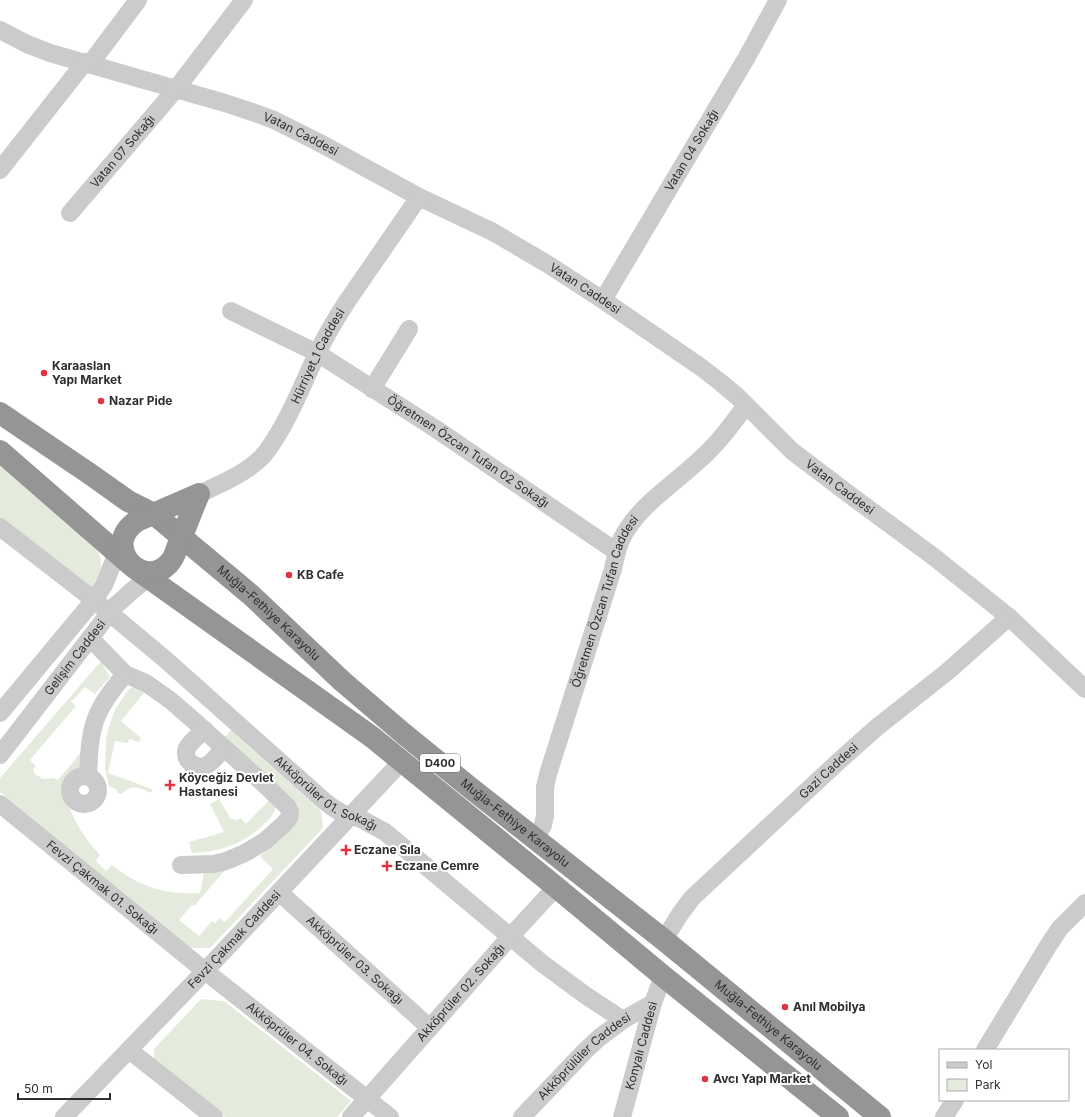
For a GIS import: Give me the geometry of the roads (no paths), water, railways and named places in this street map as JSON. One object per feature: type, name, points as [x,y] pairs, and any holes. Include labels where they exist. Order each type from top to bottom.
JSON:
[{"type":"highway","name":"Muğla-Fethiye Karayolu","points":[[0,413],[128,501],[251,595],[342,681],[369,704],[467,785],[664,940],[880,1117]]},
{"type":"highway","name":"Muğla-Fethiye Karayolu","points":[[0,451],[26,475],[68,509],[402,761],[663,976],[838,1117]]},
{"type":"highway","points":[[164,529],[199,494]]},
{"type":"highway","points":[[164,529],[199,494]]},
{"type":"highway","points":[[137,521],[164,529],[173,558],[170,562],[164,568],[137,561],[130,527],[137,521]]},
{"type":"street","points":[[0,170],[138,0]]},
{"type":"street","name":"Vatan 07 Sokağı","points":[[70,213],[176,89],[244,0]]},
{"type":"street","name":"Vatan 04 Sokağı","points":[[603,300],[747,57],[778,0]]},
{"type":"street","name":"Vatan Caddesi","points":[[0,30],[27,44],[50,53],[255,112],[274,120],[419,197],[493,232],[549,265],[702,368],[738,396],[792,451],[934,557],[1009,617],[1085,690]]},
{"type":"street","name":"Hürriyet_1 Caddesi","points":[[199,494],[220,484],[251,465],[272,445],[286,420],[317,353],[346,303],[419,197]]},
{"type":"street","name":"Öğretmen Özcan Tufan 02 Sokağı","points":[[231,311],[317,353],[436,429],[617,552]]},
{"type":"street","points":[[372,389],[409,329]]},
{"type":"street","name":"Öğretmen Özcan Tufan Caddesi","points":[[536,839],[543,825],[545,816],[545,787],[548,774],[620,541],[634,519],[657,496],[717,443],[746,405]]},
{"type":"street","name":"Akköprüler 01. Sokağı","points":[[0,527],[94,600],[166,660],[323,800],[332,807],[350,816],[361,819],[385,832],[531,955],[566,982],[623,1020]]},
{"type":"street","name":"Gelişim Caddesi","points":[[0,713],[94,600],[104,585],[137,561]]},
{"type":"street","name":"Gelişim Caddesi","points":[[0,755],[90,638],[124,598],[137,561]]},
{"type":"street","name":"Gazi Caddesi","points":[[664,940],[692,898],[876,728],[947,672],[1009,617]]},
{"type":"street","points":[[90,638],[126,674],[155,689],[205,730],[282,800],[290,812],[289,818],[276,832],[265,841],[245,853],[214,864],[181,866]]},
{"type":"street","points":[[88,777],[90,746],[95,721],[109,694],[126,674]]},
{"type":"street","points":[[205,730],[188,746],[186,755],[190,762],[197,767],[206,766],[224,748]]},
{"type":"street","name":"Fevzi Çakmak Caddesi","points":[[64,1117],[205,971],[402,761]]},
{"type":"street","name":"Fevzi Çakmak 01. Sokağı","points":[[0,804],[205,971]]},
{"type":"street","name":"Akköprüler 02. Sokağı","points":[[351,1117],[556,887]]},
{"type":"street","name":"Akköprüler 03. Sokağı","points":[[279,892],[430,1028]]},
{"type":"street","points":[[986,1049],[1060,928],[1085,903]]},
{"type":"street","name":"Akköprüler 04. Sokağı","points":[[205,971],[390,1117]]},
{"type":"street","name":"Konyalı Caddesi","points":[[622,1117],[653,1003],[663,976]]},
{"type":"street","name":"Akköprülüler Caddesi","points":[[522,1117],[585,1051],[623,1020],[653,1003]]},
{"type":"street","points":[[129,1050],[214,1117]]},
{"type":"street","points":[[944,1117],[955,1101]]},
{"type":"place","name":"Karaaslan Yapı Market","points":[[44,373]]},
{"type":"place","name":"Nazar Pide","points":[[101,401]]},
{"type":"place","name":"KB Cafe","points":[[289,575]]},
{"type":"place","name":"Köyceğiz Devlet Hastanesi","points":[[170,785]]},
{"type":"place","name":"Eczane Sıla","points":[[346,850]]},
{"type":"place","name":"Eczane Cemre","points":[[387,866]]},
{"type":"place","name":"Anıl Mobilya","points":[[785,1007]]},
{"type":"place","name":"Avcı Yapı Market","points":[[705,1079]]}]
